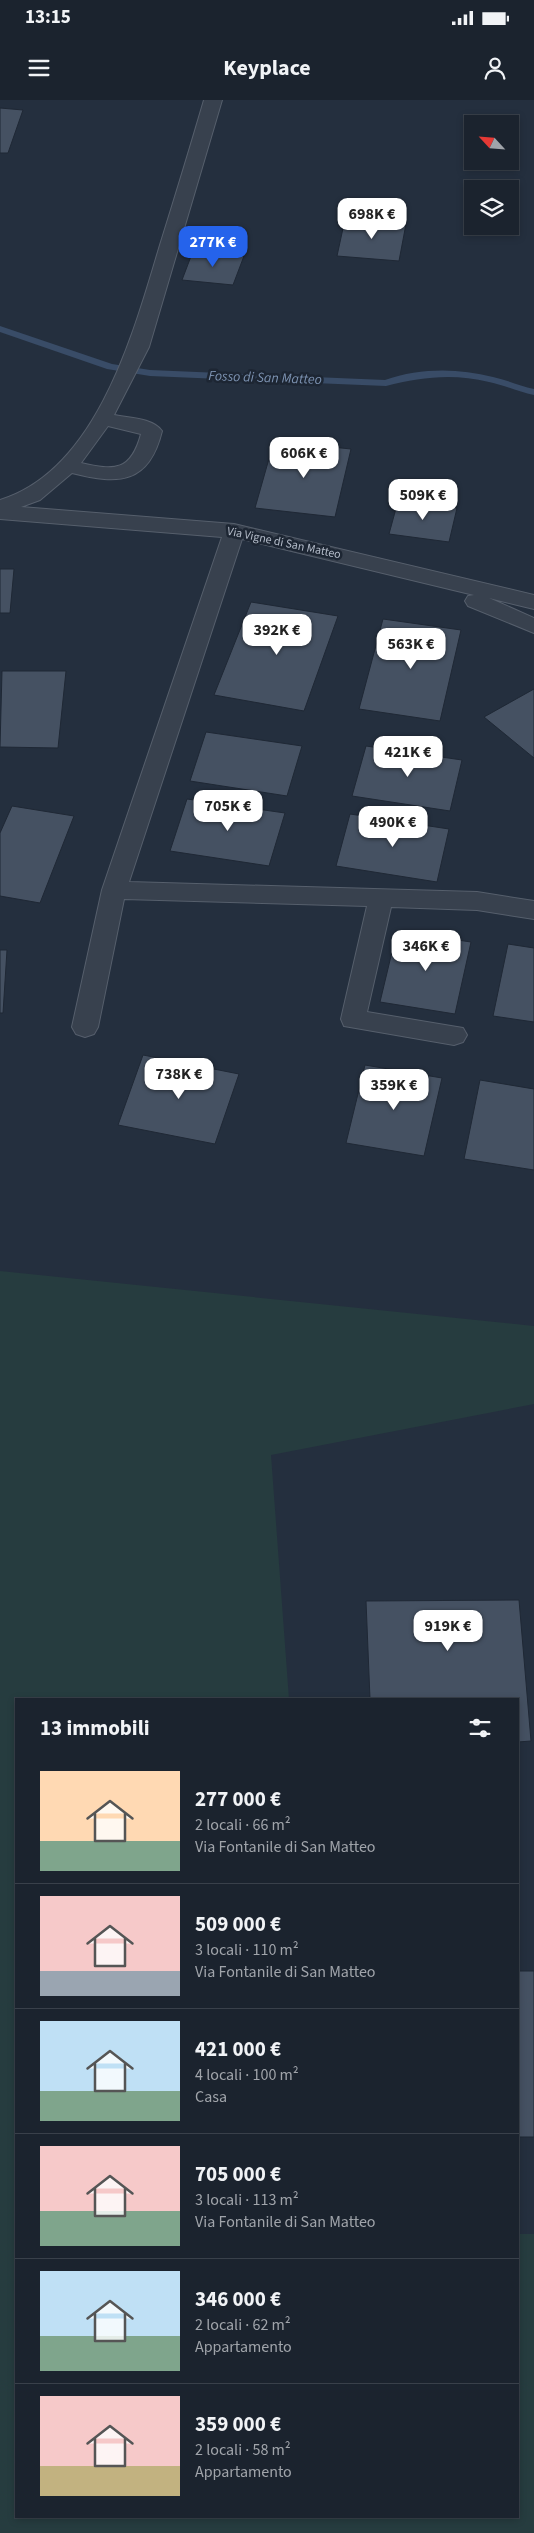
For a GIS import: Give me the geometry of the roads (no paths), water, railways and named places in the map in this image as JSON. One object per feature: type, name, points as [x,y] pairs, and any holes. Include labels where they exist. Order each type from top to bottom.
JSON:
[{"type":"street","points":[[0,507],[32,496],[68,466],[102,419],[122,386],[139,347],[212,100]]},
{"type":"street","points":[[68,466],[112,476],[126,473],[139,462],[146,452],[152,431],[141,426],[102,419]]},
{"type":"street","name":"Via Vigne di San Matteo","points":[[0,512],[234,531],[400,568],[534,602]]},
{"type":"street","points":[[85,1027],[114,890],[234,531]]},
{"type":"street","points":[[400,568],[534,626]]},
{"type":"street","points":[[114,890],[477,901],[534,910]]},
{"type":"street","points":[[381,898],[353,1019],[454,1034]]},
{"type":"waterway","name":"Fosso di San Matteo","points":[[0,329],[110,367],[150,373],[386,383],[410,376],[448,373],[486,378],[534,392]]}]
